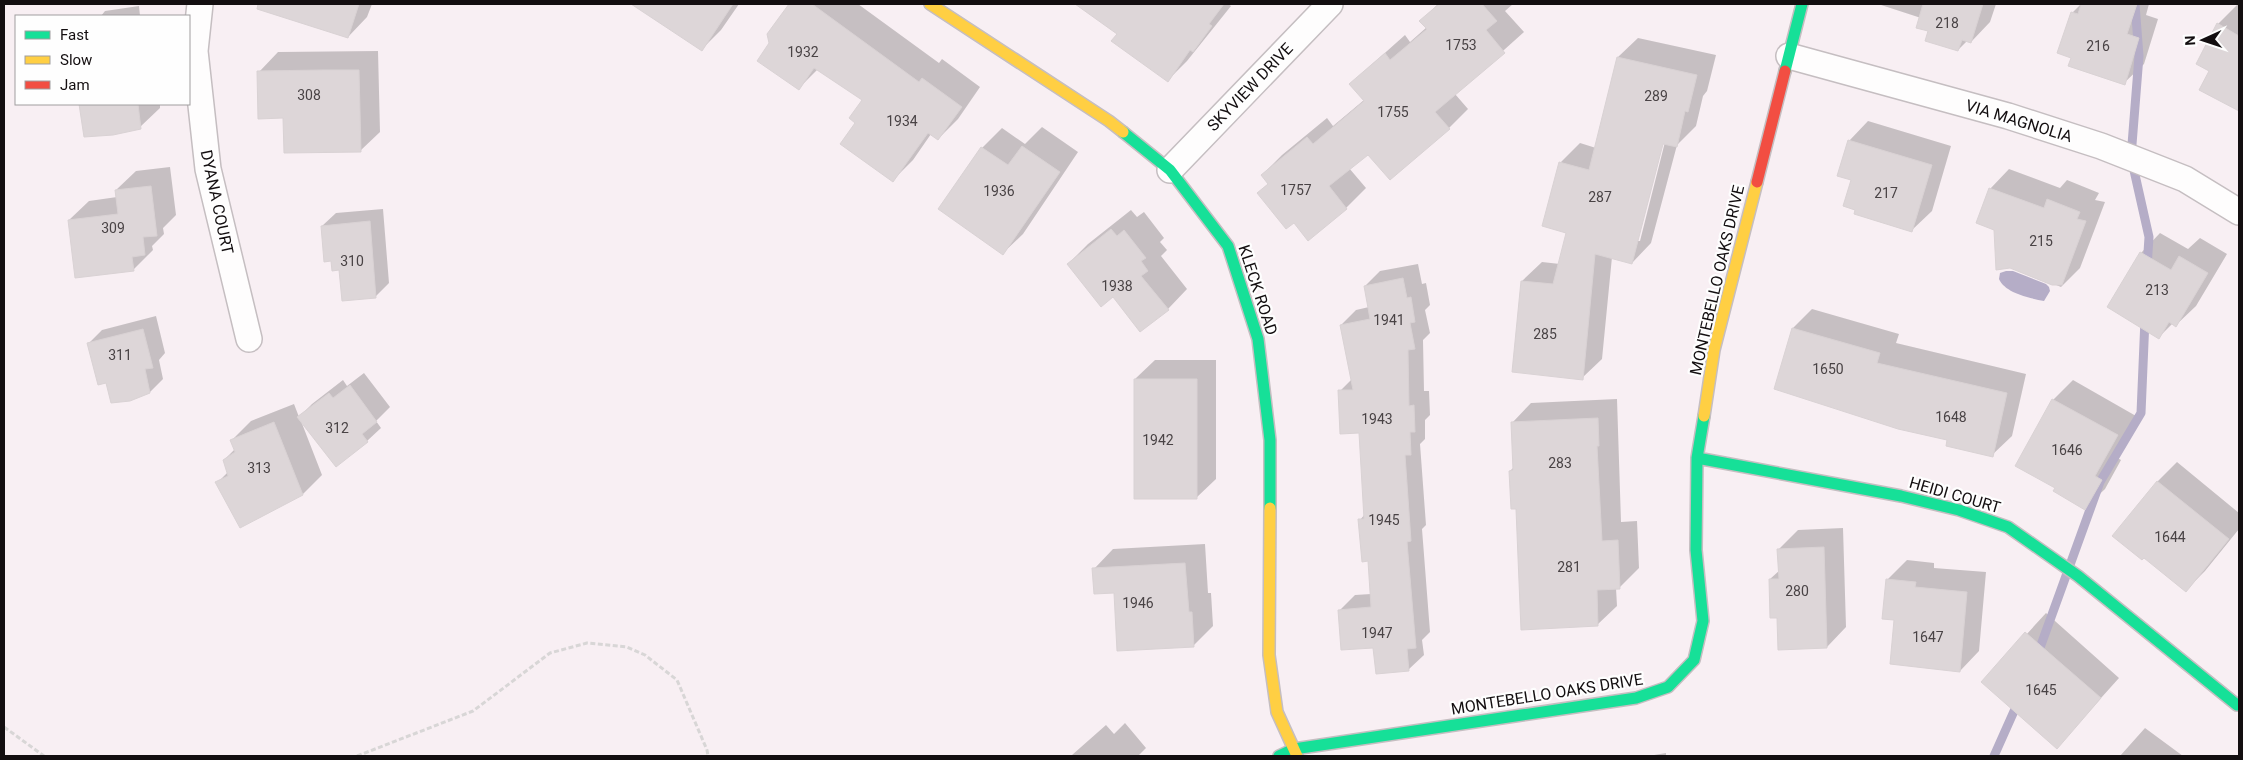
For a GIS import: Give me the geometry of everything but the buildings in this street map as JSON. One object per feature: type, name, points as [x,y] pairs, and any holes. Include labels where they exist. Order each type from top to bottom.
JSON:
[{"type":"street","name":"DYANA COURT","points":[[200,4],[195,51],[208,169],[249,339]]},
{"type":"street","name":"KLECK ROAD","points":[[930,4],[1109,121],[1170,170],[1228,246],[1258,339],[1270,440],[1269,655],[1277,712],[1296,753]]},
{"type":"street","name":"SKYVIEW DRIVE","points":[[1170,170],[1330,4]]},
{"type":"street","name":"MONTEBELLO OAKS DRIVE","points":[[1279,756],[1636,698],[1668,687],[1694,660],[1703,621],[1696,550],[1697,458],[1714,350],[1802,4]]},
{"type":"street","name":"VIA MAGNOLIA","points":[[1789,56],[2008,116],[2101,146],[2185,179],[2239,212]]},
{"type":"street","name":"HEIDI COURT","points":[[1697,458],[1901,496],[1959,510],[2008,527],[2078,576],[2147,634],[2237,705]]},
{"type":"path","points":[[357,756],[473,711],[550,653],[587,643],[627,647],[645,655],[677,680],[708,756]]},
{"type":"path","points":[[4,727],[44,756]]},
{"type":"shaded area","points":[[2013,271],[2046,284],[2050,291],[2044,301],[2018,294],[2006,288],[1999,279],[2000,273]]},
{"type":"waterway","points":[[2135,4],[2139,56],[2131,157],[2149,237],[2147,268]]},
{"type":"waterway","points":[[2037,656],[2100,482],[2141,413],[2145,319]]},
{"type":"waterway","points":[[1994,756],[2019,700]]},
{"type":"traffic: fast","points":[[1785,71],[1802,4]]},
{"type":"traffic: fast","points":[[1123,132],[1170,170],[1228,246],[1258,339],[1270,440],[1270,508]]},
{"type":"traffic: fast","points":[[1279,756],[1294,749],[1636,698],[1668,687],[1694,660],[1703,621],[1696,550],[1697,458],[1704,416]]},
{"type":"traffic: fast","points":[[1697,458],[1901,496],[1959,510],[2008,527],[2078,576],[2237,705]]},
{"type":"traffic: slow","points":[[930,4],[1123,132]]},
{"type":"traffic: slow","points":[[1704,416],[1714,350],[1757,182]]},
{"type":"traffic: slow","points":[[1270,508],[1269,655],[1277,712],[1297,756]]},
{"type":"traffic: jam","points":[[1757,182],[1785,71]]}]
